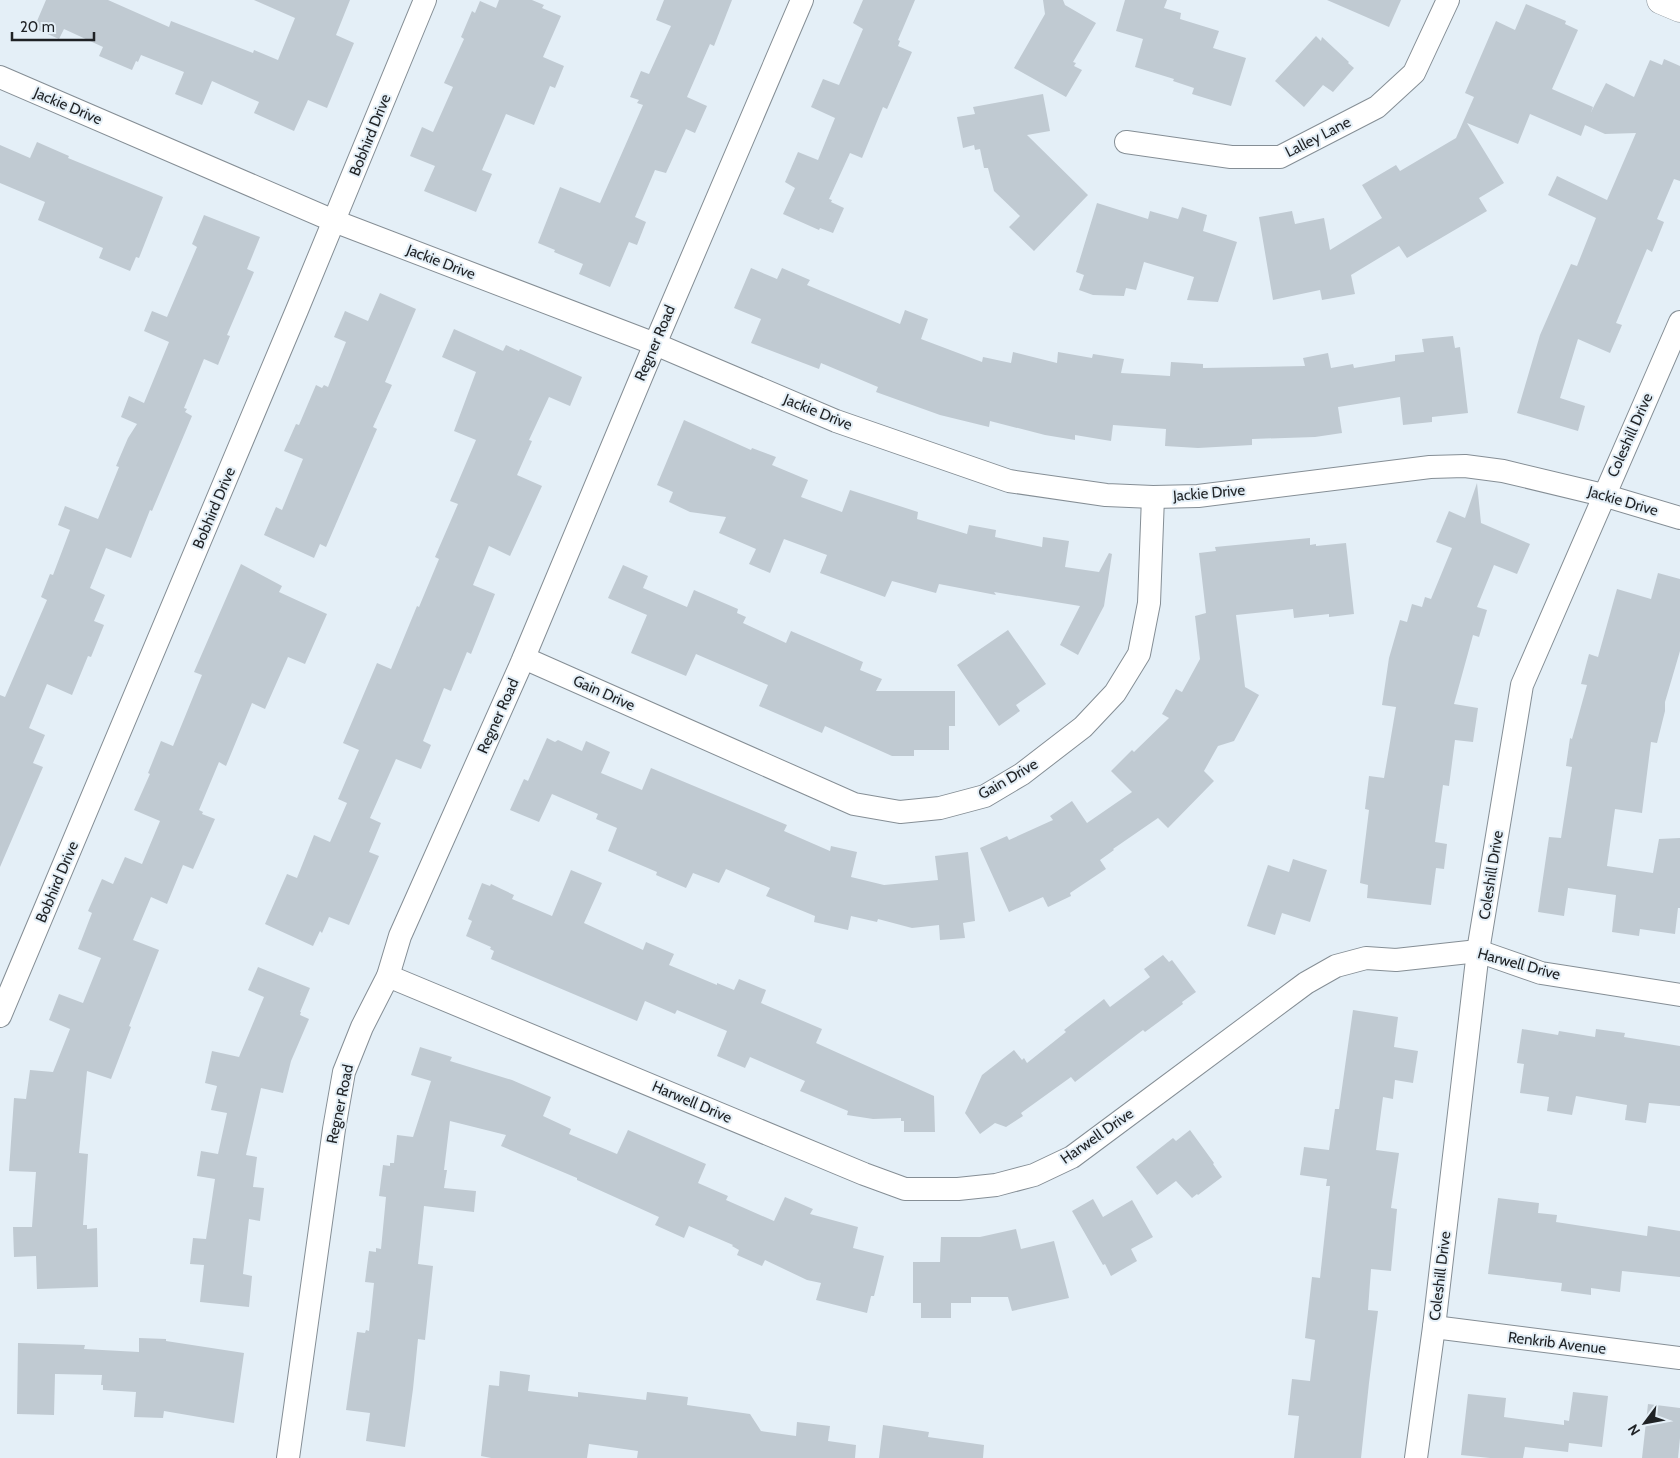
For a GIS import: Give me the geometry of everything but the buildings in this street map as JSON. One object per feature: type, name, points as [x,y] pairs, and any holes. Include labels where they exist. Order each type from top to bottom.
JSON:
[{"type":"street","name":"Bobhird Drive","points":[[0,1016],[425,0]]},
{"type":"street","name":"Regner Road","points":[[288,1458],[334,1129],[344,1072],[362,1028],[388,976],[400,936],[524,658],[655,344],[802,0]]},
{"type":"street","name":"Lalley Lane","points":[[1126,142],[1231,157],[1280,157],[1378,107],[1414,73],[1448,0]]},
{"type":"street","points":[[1661,0],[1680,8]]},
{"type":"street","name":"Jackie Drive","points":[[0,77],[334,221],[655,344],[836,421],[1009,481],[1106,495],[1198,496],[1430,467],[1465,466],[1503,471],[1603,495],[1680,518]]},
{"type":"street","name":"Coleshill Drive","points":[[1416,1458],[1434,1327],[1478,951],[1522,685],[1603,495],[1680,322]]},
{"type":"street","name":"Gain Drive","points":[[524,658],[854,804],[900,812],[940,808],[985,796],[1022,774],[1083,727],[1115,693],[1139,654],[1149,603],[1153,497]]},
{"type":"street","name":"Harwell Drive","points":[[388,976],[864,1174],[905,1189],[958,1189],[996,1185],[1034,1175],[1072,1157],[1306,983],[1336,966],[1366,958],[1396,960],[1478,951],[1541,973],[1680,995]]},
{"type":"street","name":"Renkrib Avenue","points":[[1434,1327],[1680,1358]]}]
